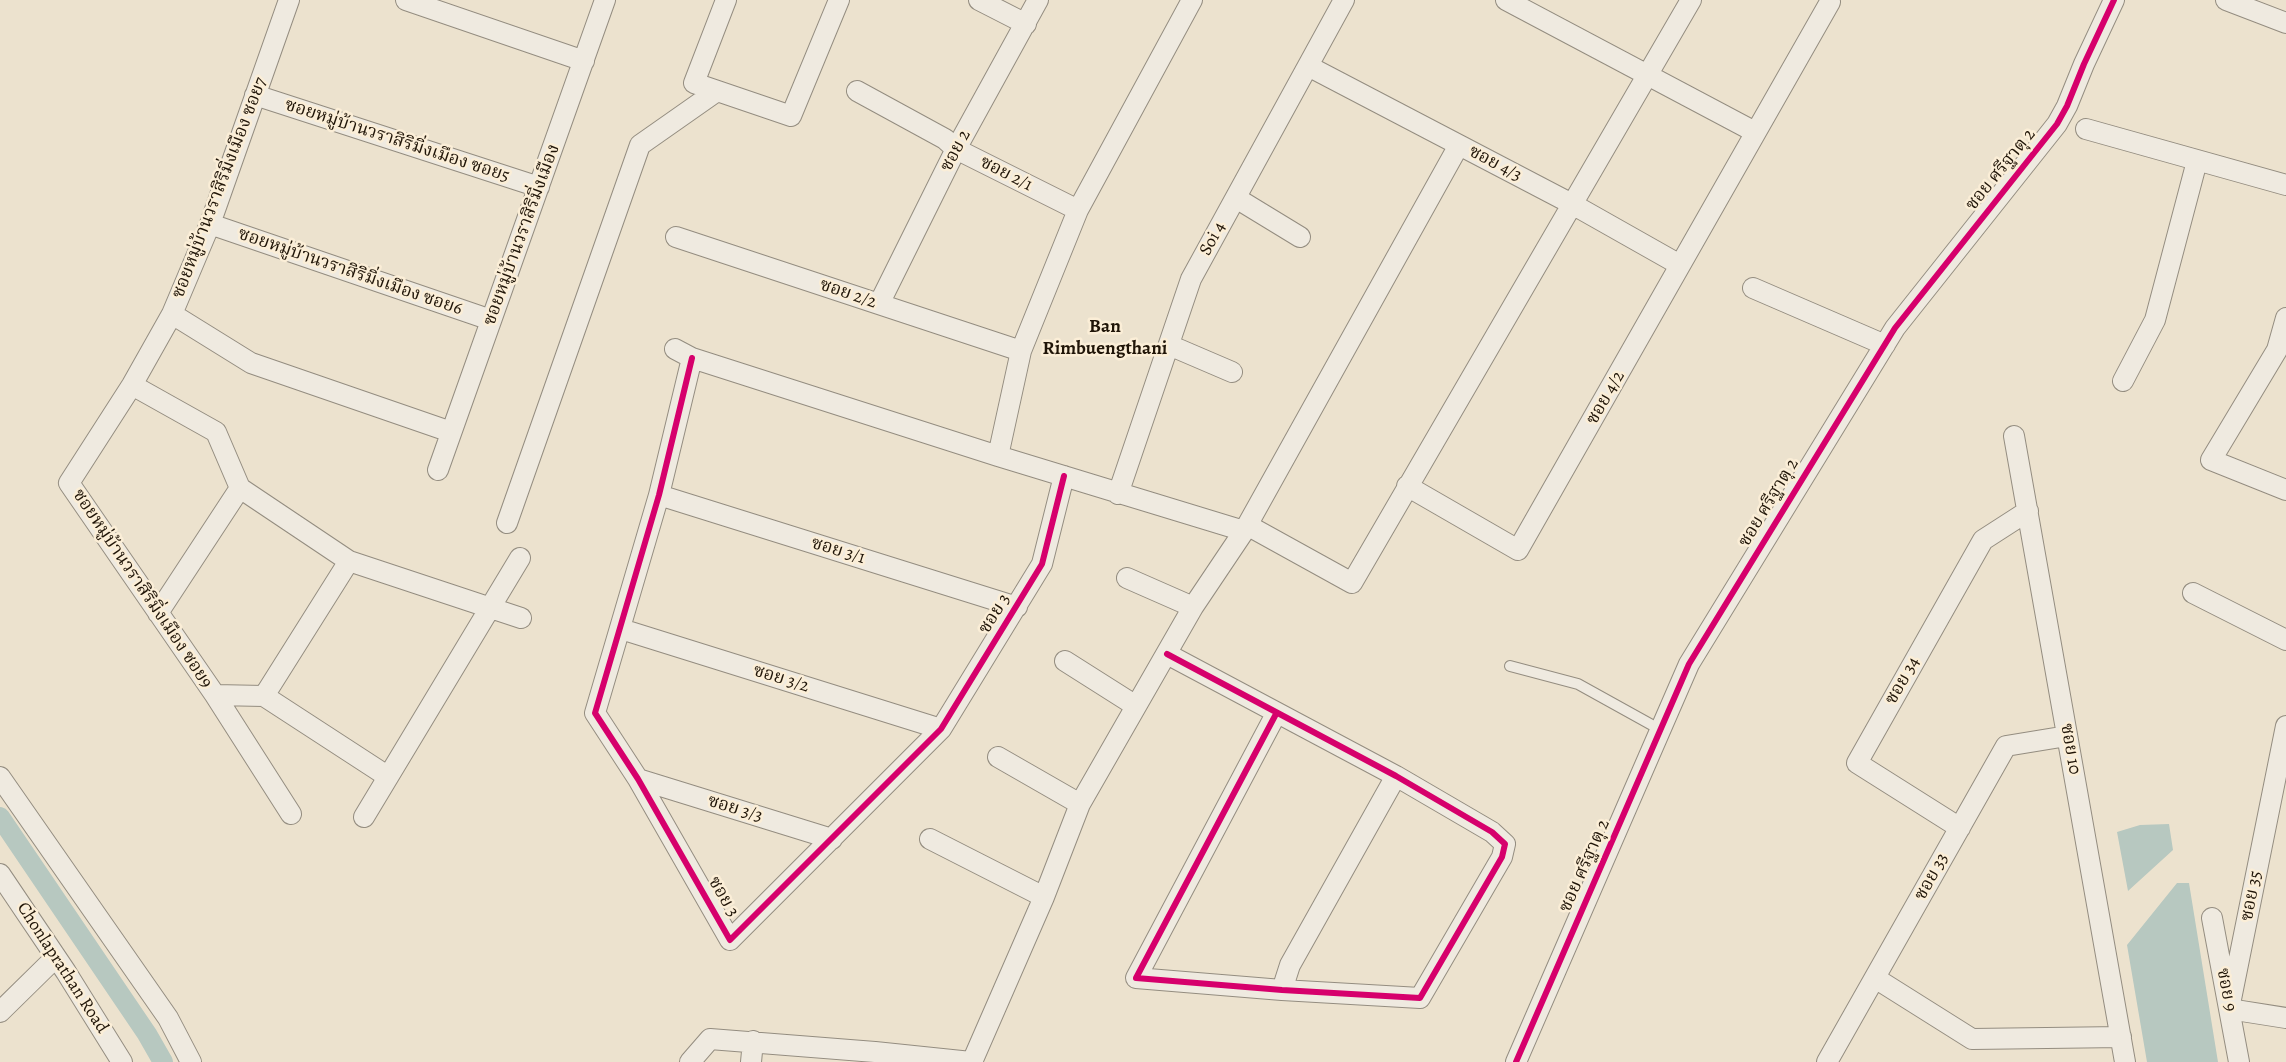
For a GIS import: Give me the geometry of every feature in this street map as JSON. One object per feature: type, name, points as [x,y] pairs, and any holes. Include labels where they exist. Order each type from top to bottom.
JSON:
[{"type":"street","name":"ซอยหมู่บ้านวราสิริมิ่งเมือง ซอย7","points":[[289,0],[210,224],[172,314],[251,363],[451,432]]},
{"type":"street","points":[[406,0],[584,61]]},
{"type":"street","name":"ซอยหมู่บ้านวราสิริมิ่งเมือง","points":[[438,470],[605,0]]},
{"type":"street","points":[[726,0],[694,83],[791,116],[839,0]]},
{"type":"street","points":[[979,0],[1026,24]]},
{"type":"street","name":"ซอย 2","points":[[879,304],[956,149],[1038,0]]},
{"type":"street","points":[[1192,0],[1078,210],[1021,351],[998,456],[1118,494],[1245,528],[1352,583],[1690,0]]},
{"type":"street","name":"Soi 4","points":[[1118,494],[1191,279],[1344,0]]},
{"type":"street","points":[[1506,0],[1755,132]]},
{"type":"street","name":"ซอย ศรีฐาตุ 2","points":[[1516,1062],[1689,664],[1901,320],[2057,124],[2067,106],[2114,0]]},
{"type":"street","name":"ซอย 4/2","points":[[1407,486],[1518,550],[1830,2]]},
{"type":"street","points":[[2234,2],[2286,23]]},
{"type":"street","name":"ซอย 4/3","points":[[1308,66],[1572,204],[1680,265]]},
{"type":"street","points":[[507,523],[640,145],[717,91]]},
{"type":"street","name":"ซอย 2/1","points":[[857,91],[945,139],[956,149],[1078,210]]},
{"type":"street","name":"ซอยหมู่บ้านวราสิริมิ่งเมือง ซอย5","points":[[255,95],[539,187]]},
{"type":"street","points":[[2086,129],[2286,185]]},
{"type":"street","points":[[690,1062],[710,1039],[753,1041],[874,1057],[972,1062],[1044,897],[1080,804],[1193,607],[1245,528],[1459,145]]},
{"type":"street","points":[[2123,381],[2155,320],[2197,161]]},
{"type":"street","points":[[1236,198],[1300,237]]},
{"type":"street","name":"ซอยหมู่บ้านวราสิริมิ่งเมือง ซอย6","points":[[210,224],[491,320]]},
{"type":"street","name":"ซอย 2/2","points":[[676,238],[1021,351]]},
{"type":"street","points":[[1753,288],[1884,345]]},
{"type":"street","points":[[172,314],[132,385],[216,432],[240,488],[349,561],[521,618]]},
{"type":"street","points":[[2286,318],[2277,350],[2211,460],[2286,490]]},
{"type":"street","points":[[1169,345],[1232,372]]},
{"type":"street","name":"ซอย 3","points":[[998,456],[684,353],[659,495],[621,630],[595,713],[638,779],[730,940],[941,729],[1042,564],[1064,476]]},
{"type":"street","name":"ซอยหมู่บ้านวราสิริมิ่งเมือง ซอย9","points":[[132,385],[69,483],[215,695],[291,814]]},
{"type":"street","name":"ซอย 10","points":[[2014,436],[2125,1062]]},
{"type":"street","points":[[158,613],[240,488]]},
{"type":"street","name":"ซอย 3/1","points":[[659,495],[1017,607]]},
{"type":"street","name":"ซอย 34","points":[[1960,828],[1857,763],[1983,540],[2028,512]]},
{"type":"street","points":[[364,817],[520,558]]},
{"type":"street","points":[[349,561],[264,696],[387,776]]},
{"type":"street","points":[[1127,578],[1193,607]]},
{"type":"street","points":[[2193,593],[2286,640]]},
{"type":"street","name":"ซอย 3/2","points":[[621,630],[941,729]]},
{"type":"street","points":[[1167,654],[1276,714],[1396,776],[1492,832],[1505,844],[1502,857],[1420,998],[1282,990],[1136,978],[1276,714]]},
{"type":"street","points":[[1065,661],[1136,706]]},
{"type":"street","name":"ซอยหมู่บ้านวราสิริมิ่งเมือง ซอย9","points":[[215,695],[264,696]]},
{"type":"street","name":"ซอย 35","points":[[2229,1009],[2286,726]]},
{"type":"street","name":"ซอย 33","points":[[1827,1062],[2006,746],[2067,736]]},
{"type":"street","points":[[998,757],[1080,804]]},
{"type":"street","points":[[1282,990],[1290,965],[1396,776]]},
{"type":"street","points":[[0,777],[168,1018],[191,1062]]},
{"type":"street","name":"ซอย 3/3","points":[[638,779],[832,839]]},
{"type":"street","points":[[930,838],[1044,897]]},
{"type":"street","name":"Chonlaprathan Road","points":[[0,874],[56,957],[122,1062]]},
{"type":"street","name":"ซอย 9","points":[[2212,918],[2239,1062]]},
{"type":"street","points":[[0,1012],[56,957]]},
{"type":"street","points":[[1875,978],[1972,1039],[2121,1038]]},
{"type":"street","points":[[2229,1009],[2286,1018]]},
{"type":"street","points":[[751,1062],[753,1041]]},
{"type":"lane","points":[[1510,666],[1578,684],[1661,730]]},
{"type":"shaded area","points":[[2169,824],[2173,850],[2128,891],[2117,832],[2140,825]]},
{"type":"shaded area","points":[[2177,883],[2189,883],[2218,1062],[2147,1062],[2127,945]]},
{"type":"waterway","points":[[0,817],[147,1034],[163,1062]]},
{"type":"cycle path","points":[[1516,1062],[1689,664],[1895,328],[2057,124],[2067,106],[2114,0]]},
{"type":"cycle path","points":[[692,358],[659,495],[595,713],[638,779],[730,940],[941,729],[1042,564],[1064,476]]},
{"type":"cycle path","points":[[1167,654],[1396,776],[1492,832],[1505,844],[1502,857],[1420,998],[1282,990],[1136,978],[1276,714]]},
{"type":"district","name":"Ban Rimbuengthani","points":[[1105,338]]}]
